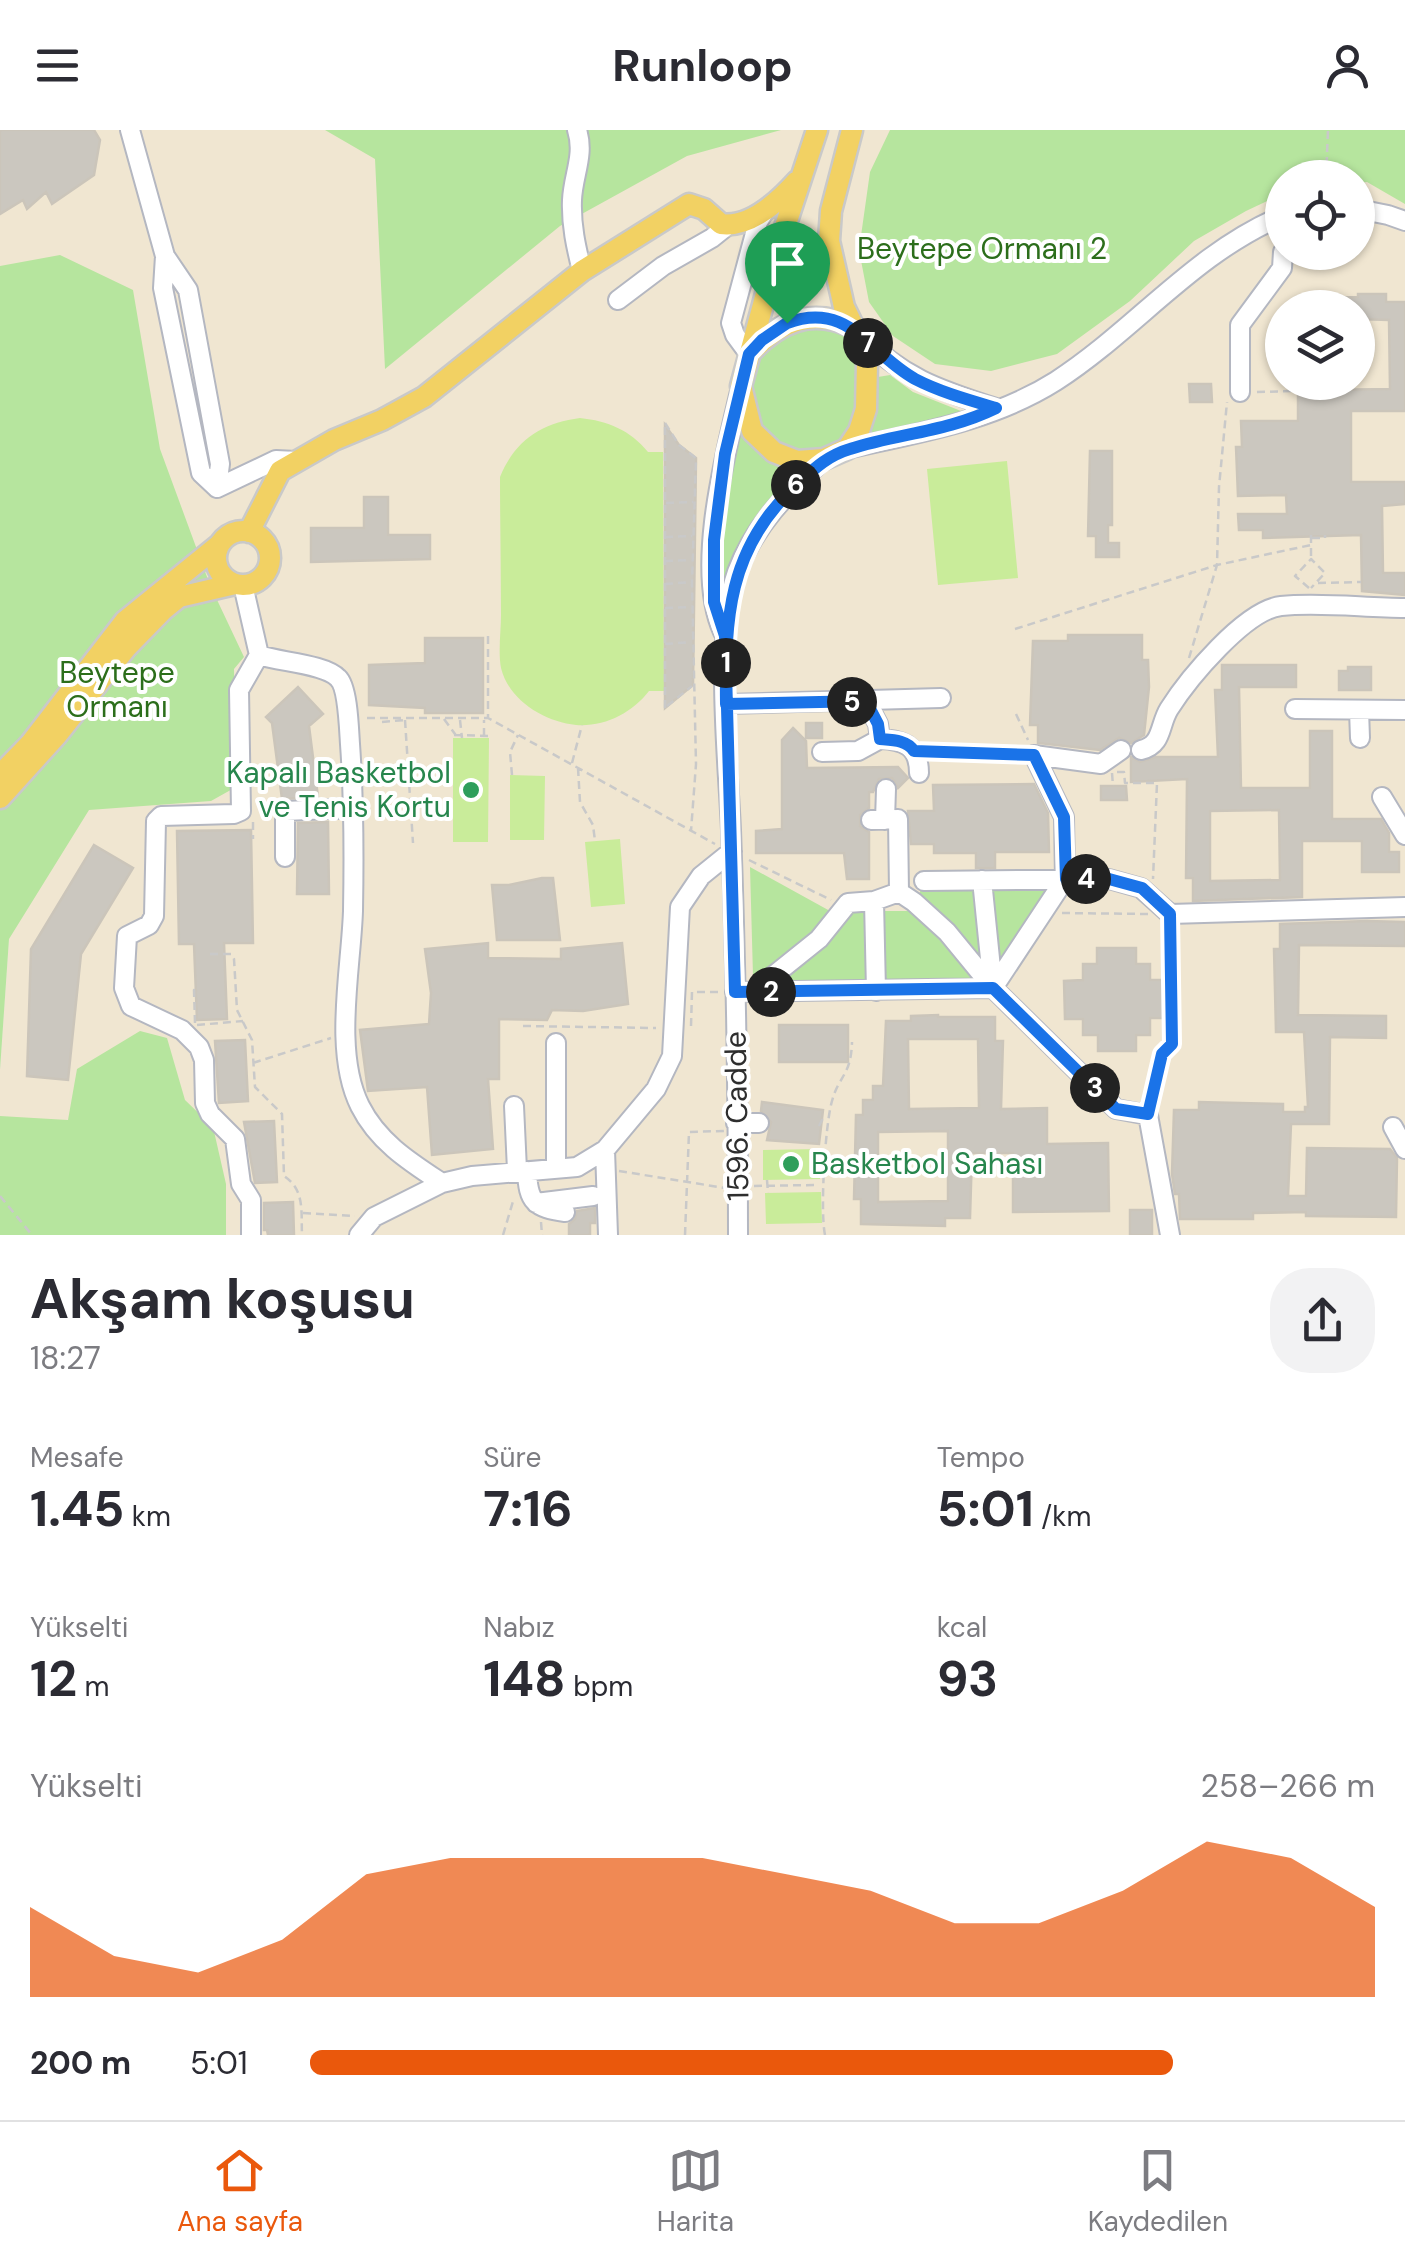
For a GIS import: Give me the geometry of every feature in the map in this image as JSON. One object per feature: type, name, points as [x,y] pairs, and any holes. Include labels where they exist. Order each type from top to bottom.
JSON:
[{"type":"main road","name":"1596. Cadde","points":[[741,386],[739,345],[818,130]]},
{"type":"main road","points":[[847,449],[863,422],[868,390],[863,346],[851,326],[829,241],[831,211],[852,130]]},
{"type":"main road","points":[[249,532],[280,471],[424,397],[582,271],[689,204],[704,208],[727,226],[765,210],[802,175]]},
{"type":"main road","points":[[739,345],[799,319],[824,317],[851,326]]},
{"type":"main road","points":[[741,386],[748,422],[765,445],[797,461],[824,458]]},
{"type":"main road","name":"1596. Cadde","points":[[824,458],[847,449]]},
{"type":"main road","points":[[0,775],[30,744],[125,622],[230,534],[249,532],[264,540],[270,565],[260,580],[179,597],[163,610],[126,648],[37,759],[0,798]]},
{"type":"main road","points":[[220,544],[217,565],[227,580],[239,584]]},
{"type":"street","points":[[130,130],[165,256],[162,288],[201,473],[217,488],[276,460],[296,462]]},
{"type":"street","points":[[577,130],[582,146],[572,198],[573,235],[582,271]]},
{"type":"street","points":[[739,345],[731,323],[758,222],[765,210]]},
{"type":"street","points":[[1375,212],[1405,222]]},
{"type":"street","points":[[847,449],[932,432],[1053,383],[1216,253],[1265,223]]},
{"type":"street","points":[[618,300],[727,226]]},
{"type":"street","points":[[1240,392],[1240,325],[1281,270]]},
{"type":"street","points":[[851,326],[894,367],[920,382],[996,408]]},
{"type":"street","name":"1596. Cadde","points":[[725,636],[714,602],[712,572],[718,494],[741,386]]},
{"type":"street","name":"1596. Cadde","points":[[740,1235],[731,1127],[736,992],[725,636],[736,574],[756,532],[778,503],[824,458]]},
{"type":"street","points":[[239,584],[259,656],[239,690],[241,811],[161,816],[156,821],[154,916],[148,926],[127,936],[124,988],[131,1006],[182,1030],[199,1047],[204,1060],[205,1104],[236,1139],[240,1184],[251,1200],[251,1235]]},
{"type":"street","points":[[1141,750],[1150,748],[1162,732],[1168,710],[1231,633],[1277,606],[1405,608]]},
{"type":"street","points":[[259,656],[323,669],[342,683],[354,808],[346,1033],[349,1076],[359,1105],[375,1131],[404,1158],[442,1183]]},
{"type":"street","points":[[726,704],[940,698]]},
{"type":"street","points":[[866,701],[878,724],[880,739]]},
{"type":"street","points":[[1296,708],[1405,710]]},
{"type":"street","points":[[1360,710],[1360,738]]},
{"type":"street","points":[[822,752],[858,751],[880,739],[896,740],[911,746],[918,758],[918,773]]},
{"type":"street","points":[[1034,755],[1100,764],[1121,750]]},
{"type":"street","points":[[993,988],[1066,879],[1064,817],[1034,755]]},
{"type":"street","points":[[886,789],[878,820],[898,819],[914,902],[948,932],[993,988],[1116,1109],[1148,1114],[1170,1235]]},
{"type":"street","points":[[1382,796],[1405,835]]},
{"type":"street","points":[[285,856],[285,811],[354,808]]},
{"type":"street","points":[[359,1235],[374,1218],[442,1183],[472,1176],[576,1166],[605,1150],[656,1089],[672,1056],[680,906],[701,876],[732,852]]},
{"type":"street","points":[[736,992],[819,939],[848,903],[874,901],[909,883],[1109,879],[1142,888],[1170,914],[1405,907]]},
{"type":"street","points":[[982,880],[993,988]]},
{"type":"street","points":[[874,901],[876,992]]},
{"type":"street","points":[[736,992],[993,988]]},
{"type":"street","points":[[556,1043],[556,1168]]},
{"type":"street","points":[[514,1106],[522,1171],[538,1212]]},
{"type":"street","points":[[731,1127],[759,1123]]},
{"type":"street","points":[[1393,1126],[1405,1149]]},
{"type":"street","points":[[605,1150],[608,1235]]},
{"type":"street","points":[[538,1212],[592,1196]]},
{"type":"street","points":[[538,1212],[566,1212]]},
{"type":"path","points":[[1327,160],[1328,130]]},
{"type":"path","points":[[1189,658],[1217,565],[1225,404],[1240,392],[1265,392]]},
{"type":"path","points":[[691,831],[696,764],[692,582],[696,458],[679,445],[665,423],[665,708],[693,685]]},
{"type":"path","points":[[664,503],[695,502]]},
{"type":"path","points":[[1311,559],[1326,573],[1310,589],[1296,576],[1311,559],[1311,537],[1325,535]]},
{"type":"path","points":[[665,538],[694,536]]},
{"type":"path","points":[[1015,629],[1217,565],[1311,545]]},
{"type":"path","points":[[665,562],[693,560]]},
{"type":"path","points":[[665,584],[692,582]]},
{"type":"path","points":[[1316,582],[1362,582]]},
{"type":"path","points":[[665,608],[692,606]]},
{"type":"path","points":[[458,737],[486,736],[488,636]]},
{"type":"path","points":[[665,644],[693,642]]},
{"type":"path","points":[[914,751],[1034,755],[1016,714]]},
{"type":"path","points":[[366,718],[486,718],[732,852],[828,900],[848,903]]},
{"type":"path","points":[[443,718],[458,737]]},
{"type":"path","points":[[458,737],[460,718]]},
{"type":"path","points":[[382,722],[405,719]]},
{"type":"path","points":[[405,719],[413,843]]},
{"type":"path","points":[[572,764],[582,725]]},
{"type":"path","points":[[512,775],[510,752],[518,735]]},
{"type":"path","points":[[578,768],[580,802],[593,825],[595,842]]},
{"type":"path","points":[[1112,773],[1124,772],[1125,783],[1157,784],[1154,887]]},
{"type":"path","points":[[253,821],[253,839]]},
{"type":"path","points":[[1045,912],[1170,914],[1172,1044],[1162,1054],[1148,1114]]},
{"type":"path","points":[[210,954],[230,954],[237,1010],[252,1040],[254,1087],[282,1114],[284,1176],[297,1187],[302,1201],[300,1233]]},
{"type":"path","points":[[227,988],[236,988]]},
{"type":"path","points":[[195,1025],[194,990],[199,990]]},
{"type":"path","points":[[680,1026],[691,1026],[692,992],[736,992]]},
{"type":"path","points":[[170,1024],[242,1022]]},
{"type":"path","points":[[523,1026],[659,1028]]},
{"type":"path","points":[[253,1063],[346,1033]]},
{"type":"path","points":[[825,1235],[829,1120],[832,1101],[851,1064],[852,1042]]},
{"type":"path","points":[[819,1126],[822,1120],[829,1120]]},
{"type":"path","points":[[686,1235],[689,1132],[731,1127]]},
{"type":"path","points":[[277,1152],[284,1151]]},
{"type":"path","points":[[614,1170],[726,1189]]},
{"type":"path","points":[[767,1183],[768,1193]]},
{"type":"path","points":[[752,1186],[815,1185]]},
{"type":"path","points":[[0,1196],[32,1235]]},
{"type":"path","points":[[503,1235],[515,1196]]},
{"type":"path","points":[[301,1212],[374,1218]]},
{"type":"path","points":[[538,1212],[542,1235]]},
{"type":"shaded area","points":[[0,130],[1405,130],[1405,1235],[9,1235],[0,1163],[0,1070],[9,939],[0,456]]},
{"type":"green space","points":[[325,130],[781,130],[687,156],[560,226],[385,369],[375,159]]},
{"type":"green space","name":"Beytepe Ormanı 2","points":[[890,130],[1405,130],[1405,204],[1375,187],[1375,160],[1265,160],[1265,202],[1194,241],[1130,301],[1057,354],[991,371],[935,364],[893,336],[869,302],[859,250],[870,172]]},
{"type":"green space","name":"Beytepe Ormanı","points":[[60,255],[133,290],[160,449],[210,585],[244,657],[234,669],[236,787],[211,801],[89,810],[9,939],[0,1070],[0,266]]},
{"type":"green space","points":[[813,323],[840,330],[851,340],[859,366],[858,397],[852,425],[844,438],[826,447],[800,449],[779,441],[762,425],[753,401],[753,375],[762,352],[771,343]]},
{"type":"green space","points":[[890,375],[913,392],[961,411],[893,432],[866,434],[873,419],[878,377]]},
{"type":"green space","points":[[580,418],[618,428],[648,452],[663,452],[664,691],[649,691],[617,717],[587,725],[552,719],[520,700],[505,680],[500,655],[500,477],[513,453],[531,436],[554,424]]},
{"type":"green space","points":[[737,429],[764,458],[794,476],[767,502],[747,530],[734,561],[726,598],[722,597],[722,538]]},
{"type":"green space","points":[[1007,461],[1018,578],[938,585],[927,469]]},
{"type":"green space","name":"Kapalı Basketbol ve Tenis Kortu","points":[[453,738],[489,738],[488,842],[453,842]]},
{"type":"green space","points":[[510,775],[545,776],[544,840],[510,840]]},
{"type":"green space","points":[[620,839],[625,904],[591,907],[585,842]]},
{"type":"green space","points":[[750,867],[830,911],[915,911],[921,888],[1056,885],[997,974],[980,985],[764,984],[753,976]]},
{"type":"green space","points":[[140,1031],[167,1038],[185,1100],[213,1127],[226,1184],[226,1235],[0,1235],[0,1116],[68,1120],[77,1069]]},
{"type":"green space","name":"Basketbol Sahası","points":[[819,1149],[820,1179],[763,1180],[763,1150]]},
{"type":"green space","name":"Basketbol Sahası","points":[[821,1192],[822,1223],[766,1224],[765,1193]]},
{"type":"building","points":[[0,130],[94,130],[100,140],[94,175],[52,204],[46,192],[27,209],[23,200],[0,214]]},
{"type":"building","points":[[1375,294],[1386,294],[1386,302],[1405,302],[1405,411],[1351,411],[1351,482],[1405,482],[1405,504],[1382,506],[1383,573],[1405,573],[1405,595],[1362,591],[1361,535],[1263,538],[1263,530],[1239,530],[1238,514],[1287,514],[1286,495],[1238,496],[1236,447],[1242,447],[1241,421],[1298,421],[1298,400],[1375,400],[1375,389],[1390,389],[1389,320],[1375,320]]},
{"type":"building","points":[[1189,384],[1211,384],[1212,402],[1190,402]]},
{"type":"building","points":[[665,425],[679,445],[696,458],[693,685],[665,708]]},
{"type":"building","points":[[1090,451],[1112,451],[1112,525],[1108,525],[1108,543],[1119,543],[1119,557],[1096,557],[1096,536],[1088,536]]},
{"type":"building","points":[[364,497],[388,497],[388,535],[430,535],[430,559],[311,562],[311,528],[364,528]]},
{"type":"building","points":[[1068,635],[1142,635],[1142,660],[1148,660],[1149,687],[1144,735],[1131,743],[1119,738],[1100,750],[1038,743],[1038,725],[1030,725],[1033,641],[1068,641]]},
{"type":"building","points":[[425,638],[483,638],[483,713],[425,713],[425,708],[369,705],[369,665],[425,663]]},
{"type":"building","points":[[1222,665],[1296,665],[1296,687],[1239,687],[1241,788],[1310,788],[1310,731],[1332,731],[1332,819],[1381,819],[1389,833],[1389,852],[1399,852],[1399,872],[1362,872],[1362,841],[1302,841],[1302,897],[1193,901],[1193,878],[1186,878],[1187,779],[1131,782],[1131,757],[1140,762],[1156,757],[1218,757],[1215,690],[1222,690]],"holes":[[[1279,810],[1280,880],[1210,881],[1210,811]]]},
{"type":"building","points":[[1348,667],[1371,667],[1371,690],[1339,690],[1339,671],[1348,671]]},
{"type":"building","points":[[298,687],[323,714],[309,726],[318,797],[282,799],[272,723],[266,717]]},
{"type":"building","points":[[806,723],[822,723],[822,738],[806,738]]},
{"type":"building","points":[[793,728],[806,741],[807,768],[898,767],[908,778],[898,788],[892,778],[879,779],[873,792],[869,792],[869,808],[860,815],[860,826],[869,832],[869,879],[847,879],[844,853],[756,853],[756,831],[782,829],[782,740]]},
{"type":"building","points":[[1034,784],[1048,813],[1049,852],[995,852],[995,868],[976,868],[976,853],[934,853],[934,844],[911,844],[908,811],[934,811],[933,785]]},
{"type":"building","points":[[1101,786],[1126,786],[1127,800],[1101,800]]},
{"type":"building","points":[[328,822],[329,894],[297,894],[298,823]]},
{"type":"building","points":[[251,830],[253,943],[224,943],[227,1019],[197,1020],[194,944],[179,944],[177,831]]},
{"type":"building","points":[[94,845],[133,868],[81,954],[68,1080],[27,1076],[31,949]]},
{"type":"building","points":[[553,878],[560,940],[497,940],[492,885]]},
{"type":"building","points":[[1405,922],[1405,946],[1299,945],[1298,1015],[1386,1016],[1386,1038],[1330,1037],[1329,1124],[1291,1124],[1288,1196],[1306,1196],[1307,1148],[1390,1149],[1397,1158],[1396,1217],[1306,1216],[1306,1212],[1253,1213],[1253,1219],[1180,1219],[1179,1194],[1175,1194],[1172,1174],[1174,1110],[1199,1110],[1199,1102],[1283,1104],[1283,1112],[1305,1112],[1308,1107],[1304,1032],[1276,1032],[1274,949],[1280,949],[1280,924]]},
{"type":"building","points":[[488,943],[488,958],[561,959],[561,949],[622,943],[628,1004],[583,1011],[552,1010],[547,1020],[499,1019],[499,1079],[488,1079],[493,1149],[432,1155],[427,1087],[368,1091],[360,1030],[429,1024],[431,993],[425,949]]},
{"type":"building","points":[[1097,948],[1136,948],[1136,964],[1150,964],[1150,980],[1168,980],[1169,1018],[1150,1018],[1150,1035],[1136,1035],[1136,1051],[1098,1051],[1098,1035],[1083,1035],[1083,1019],[1065,1019],[1064,981],[1083,980],[1083,964],[1097,964]]},
{"type":"building","points":[[911,1016],[995,1017],[995,1041],[1003,1041],[1001,1109],[1047,1108],[1047,1144],[1108,1143],[1109,1211],[1013,1212],[1013,1153],[972,1153],[970,1218],[945,1218],[945,1226],[861,1224],[861,1199],[854,1199],[856,1115],[863,1115],[863,1100],[873,1100],[873,1086],[883,1086],[886,1021],[911,1021]],"holes":[[[908,1039],[978,1039],[979,1108],[909,1109]],[[948,1131],[948,1201],[878,1202],[878,1132]]]},
{"type":"building","points":[[779,1025],[848,1025],[848,1062],[779,1062]]},
{"type":"building","points":[[245,1040],[248,1101],[219,1103],[215,1041]]},
{"type":"building","points":[[762,1102],[823,1110],[819,1144],[767,1140],[771,1122],[761,1111]]},
{"type":"building","points":[[274,1121],[277,1182],[255,1183],[244,1122]]},
{"type":"building","points":[[293,1202],[294,1235],[268,1235],[264,1230],[264,1203]]},
{"type":"building","points":[[595,1208],[590,1235],[569,1235],[569,1224],[577,1211]]},
{"type":"building","points":[[1130,1210],[1152,1210],[1152,1235],[1130,1235]]},
{"type":"place","name":"Kapalı Basketbol ve Tenis Kortu","points":[[471,790]]},
{"type":"place","name":"Basketbol Sahası","points":[[791,1164]]},
{"type":"route","points":[[787,323],[776,328],[749,354],[725,454],[714,540],[714,602],[725,636],[726,704],[732,851],[735,992],[993,988],[1116,1109],[1148,1114],[1162,1054],[1172,1044],[1170,914],[1142,888],[1109,879],[1066,879],[1064,817],[1034,755],[914,751],[896,740],[880,739],[878,724],[866,701],[726,704],[725,636],[736,574],[756,532],[778,503],[824,458],[847,449],[932,432],[996,408],[920,382],[894,367],[851,326],[838,320],[811,317],[787,323]]}]
